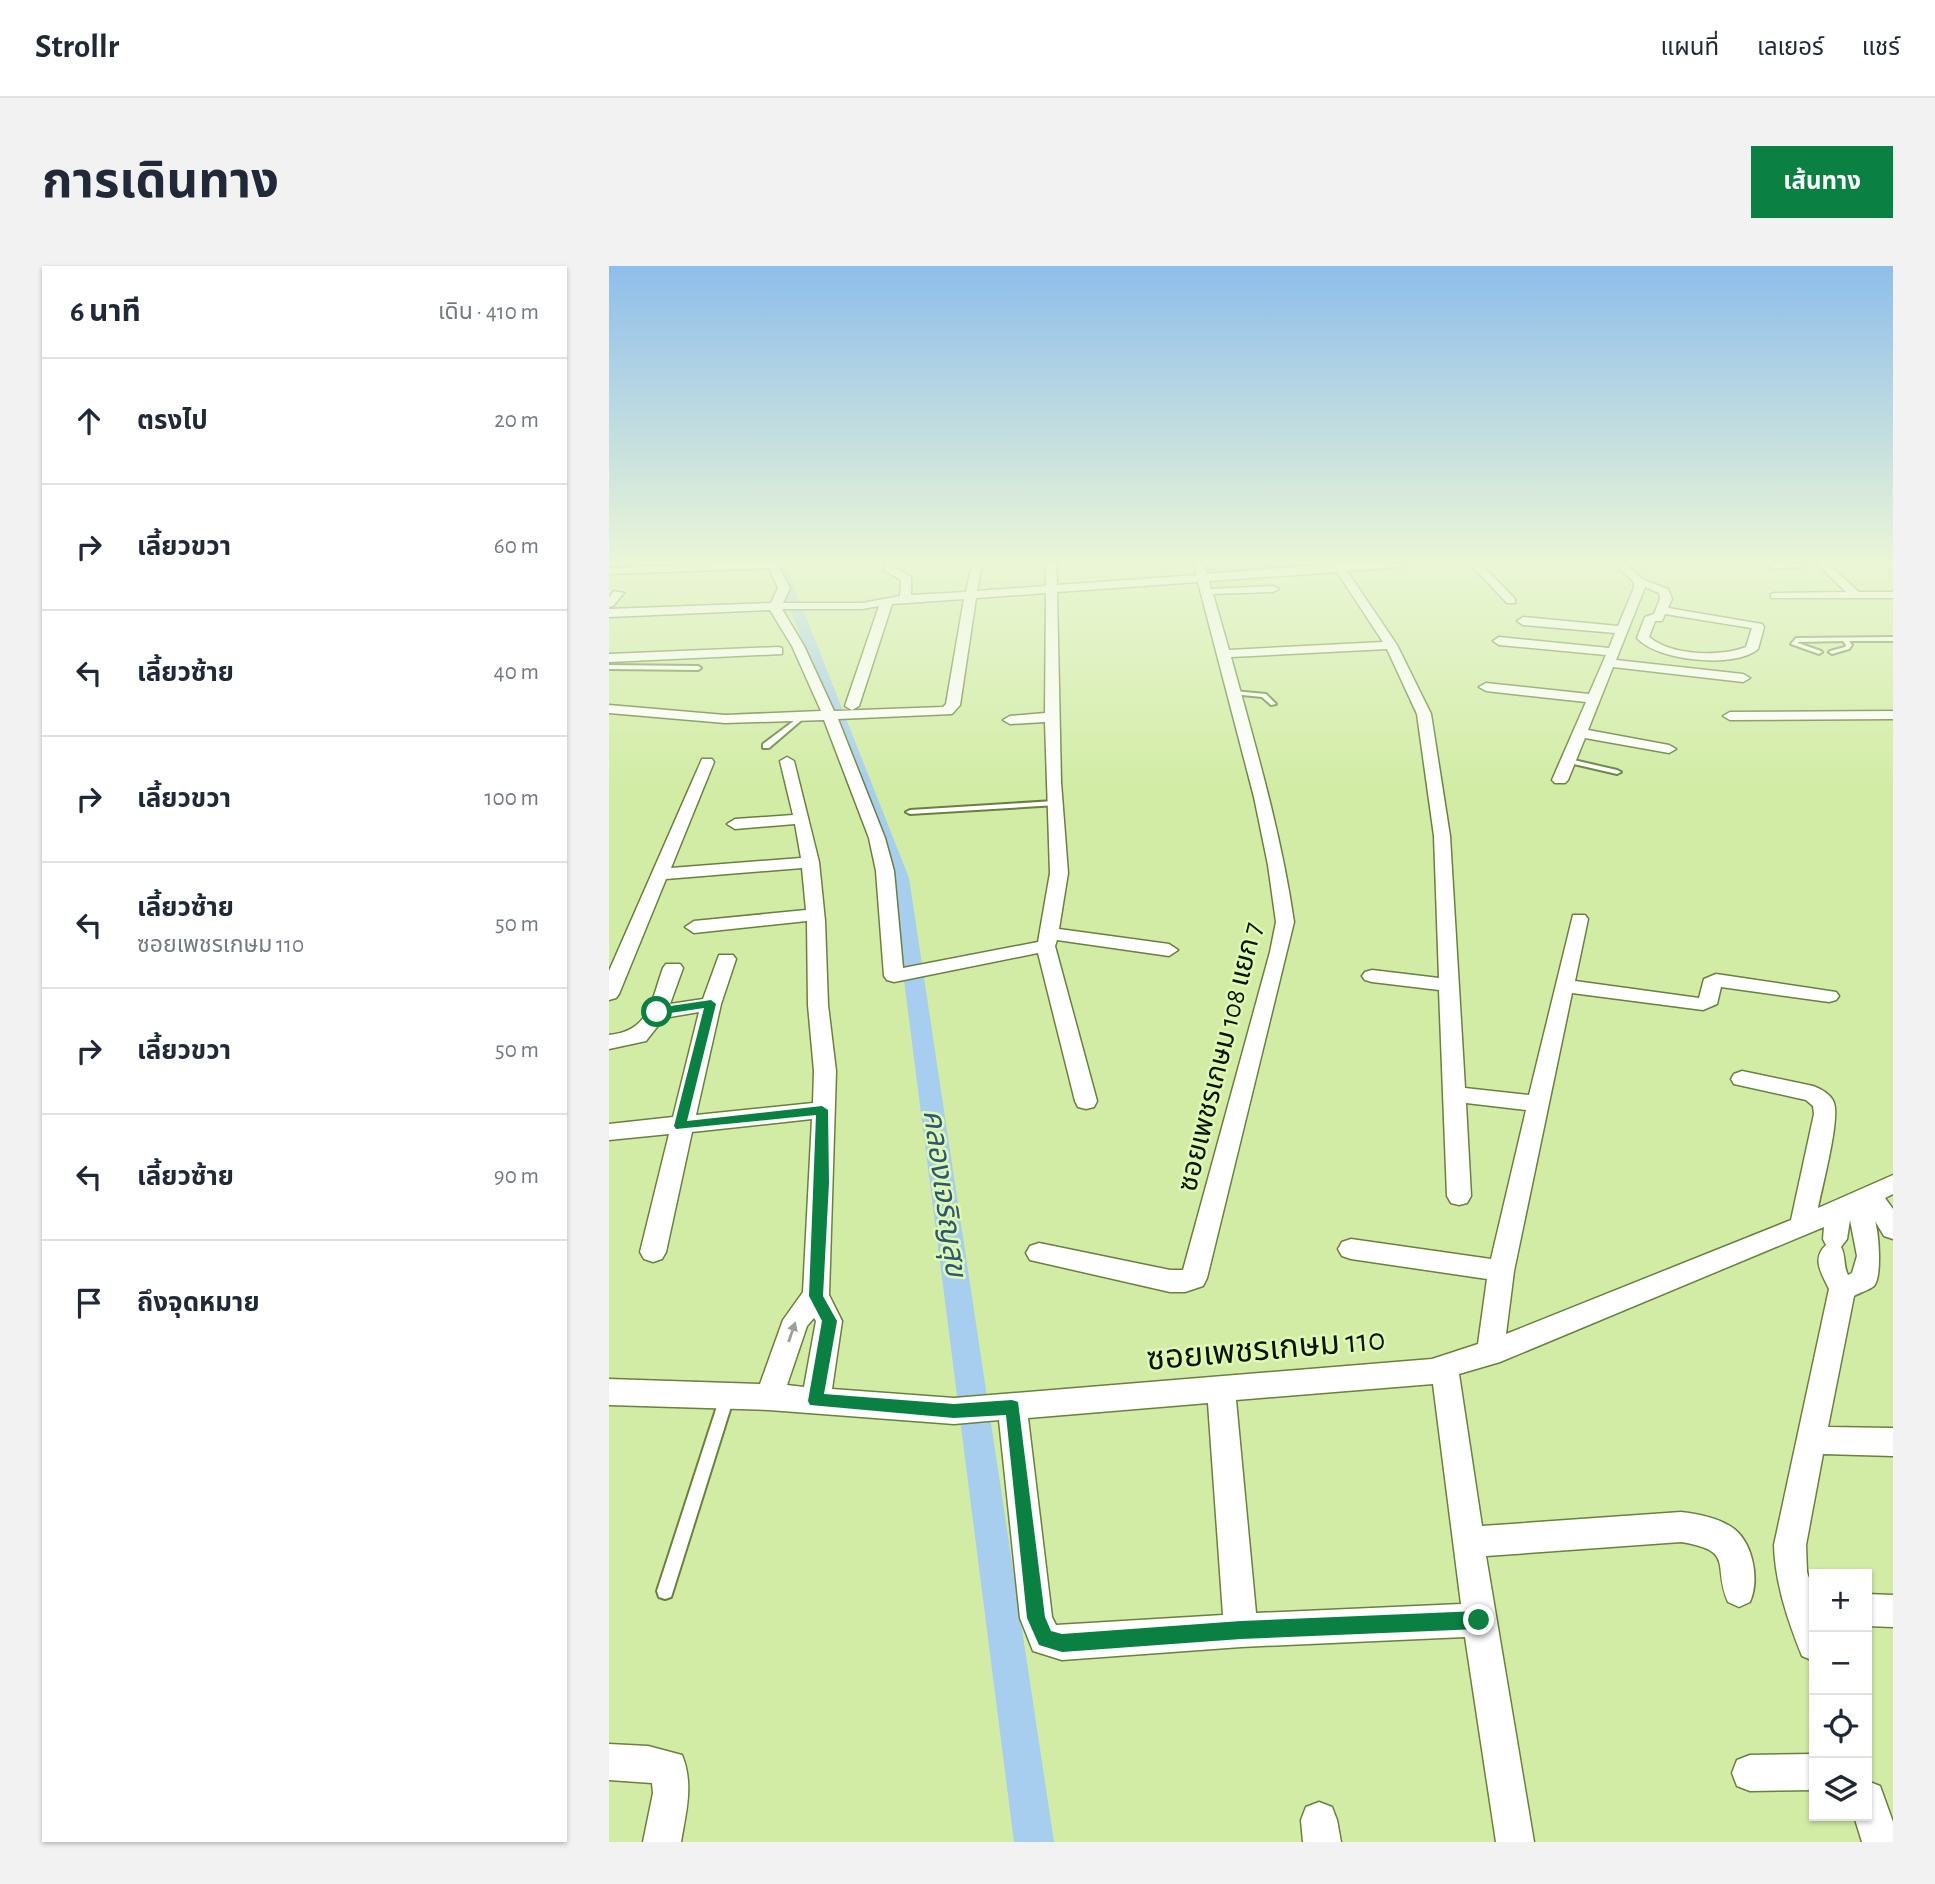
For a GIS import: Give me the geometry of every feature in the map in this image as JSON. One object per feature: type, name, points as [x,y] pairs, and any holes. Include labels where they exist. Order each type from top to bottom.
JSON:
[{"type":"street","points":[[794,638],[833,717],[877,838],[885,872],[898,975],[1047,939],[1169,950]]},
{"type":"street","points":[[856,711],[877,638]]},
{"type":"street","points":[[609,709],[725,719],[833,717],[856,711],[940,712],[951,708],[963,638]]},
{"type":"street","points":[[1051,638],[1054,803],[1059,873],[1047,939],[1086,1101]]},
{"type":"street","name":"ซอยเพชรเกษม 108 แยก 7","points":[[1039,1253],[1170,1280],[1185,1281],[1194,1278],[1285,922],[1277,865],[1219,638]]},
{"type":"street","points":[[1386,638],[1424,714],[1442,836],[1459,1196]]},
{"type":"street","points":[[1560,780],[1619,638]]},
{"type":"street","points":[[1643,638],[1657,648],[1734,656],[1752,649],[1755,638]]},
{"type":"street","points":[[1499,641],[1743,678]]},
{"type":"street","points":[[1224,654],[1391,645]]},
{"type":"street","points":[[609,658],[778,651]]},
{"type":"street","points":[[1552,681],[1596,693]]},
{"type":"street","points":[[1486,687],[1596,693]]},
{"type":"street","points":[[1730,716],[1893,715]]},
{"type":"street","points":[[1010,720],[1052,717]]},
{"type":"street","points":[[1579,733],[1669,749]]},
{"type":"street","points":[[787,761],[811,862],[818,1006],[825,1071],[816,1296],[829,1321],[816,1401]]},
{"type":"street","points":[[609,994],[707,762]]},
{"type":"street","points":[[735,824],[802,819]]},
{"type":"street","points":[[661,874],[811,862]]},
{"type":"street","points":[[694,927],[815,915]]},
{"type":"street","points":[[1490,1353],[1501,1271],[1579,919]]},
{"type":"street","points":[[653,1252],[680,1126],[711,1004],[726,959]]},
{"type":"street","points":[[609,1042],[639,1037],[645,1033],[657,1012],[673,968]]},
{"type":"street","points":[[1372,976],[1449,985]]},
{"type":"street","points":[[1564,986],[1688,1004],[1703,1004],[1710,999],[1709,989],[1716,980],[1829,996]]},
{"type":"street","points":[[657,1012],[711,1004]]},
{"type":"street","points":[[1741,1079],[1813,1094],[1823,1103],[1825,1114],[1802,1226]]},
{"type":"street","points":[[1454,1094],[1538,1104]]},
{"type":"street","points":[[609,1132],[822,1110]]},
{"type":"street","points":[[1863,1198],[1893,1229]]},
{"type":"street","points":[[1812,1632],[1808,1608],[1791,1572],[1790,1545],[1842,1289],[1830,1265],[1833,1246],[1863,1198]]},
{"type":"street","points":[[1842,1289],[1864,1279],[1867,1230],[1863,1218],[1863,1198]]},
{"type":"street","name":"ซอยเพชรเกษม 110","points":[[609,1392],[769,1397],[954,1411],[1438,1371],[1444,1366],[1490,1353],[1802,1226],[1863,1198]]},
{"type":"street","points":[[1351,1249],[1501,1271]]},
{"type":"street","points":[[769,1397],[796,1320],[816,1296]]},
{"type":"street","points":[[1444,1366],[1471,1542],[1496,1737],[1515,1842]]},
{"type":"street","points":[[1221,1388],[1241,1630]]},
{"type":"street","points":[[1004,1408],[1036,1618],[1045,1639],[1062,1643],[1241,1630],[1479,1620]]},
{"type":"street","points":[[1811,1440],[1893,1442]]},
{"type":"street","points":[[1471,1542],[1681,1527],[1707,1530],[1727,1542],[1739,1564],[1739,1591]]},
{"type":"street","points":[[1872,1610],[1893,1611]]},
{"type":"street","points":[[609,1762],[669,1768],[671,1793],[662,1842]]},
{"type":"street","points":[[1750,1773],[1809,1772]]},
{"type":"street","points":[[1872,1815],[1881,1842]]},
{"type":"lane","points":[[1819,652],[1794,644],[1796,640],[1893,639]]},
{"type":"lane","points":[[1832,652],[1847,648],[1849,645],[1845,640]]},
{"type":"lane","points":[[609,667],[698,667]]},
{"type":"lane","points":[[1234,693],[1264,695],[1273,704]]},
{"type":"lane","points":[[766,746],[801,718]]},
{"type":"lane","points":[[1568,760],[1617,772]]},
{"type":"lane","points":[[910,812],[1054,803]]},
{"type":"lane","points":[[665,1591],[727,1395]]},
{"type":"waterway","name":"คลองเจริญสุข","points":[[807,638],[900,878],[1034,1842]]},
{"type":"route","points":[[657,1012],[711,1004],[680,1126],[822,1110],[822,1183],[816,1296],[829,1321],[816,1401],[954,1411],[1012,1407],[1036,1618],[1045,1639],[1062,1643],[1241,1630],[1479,1620]]}]
